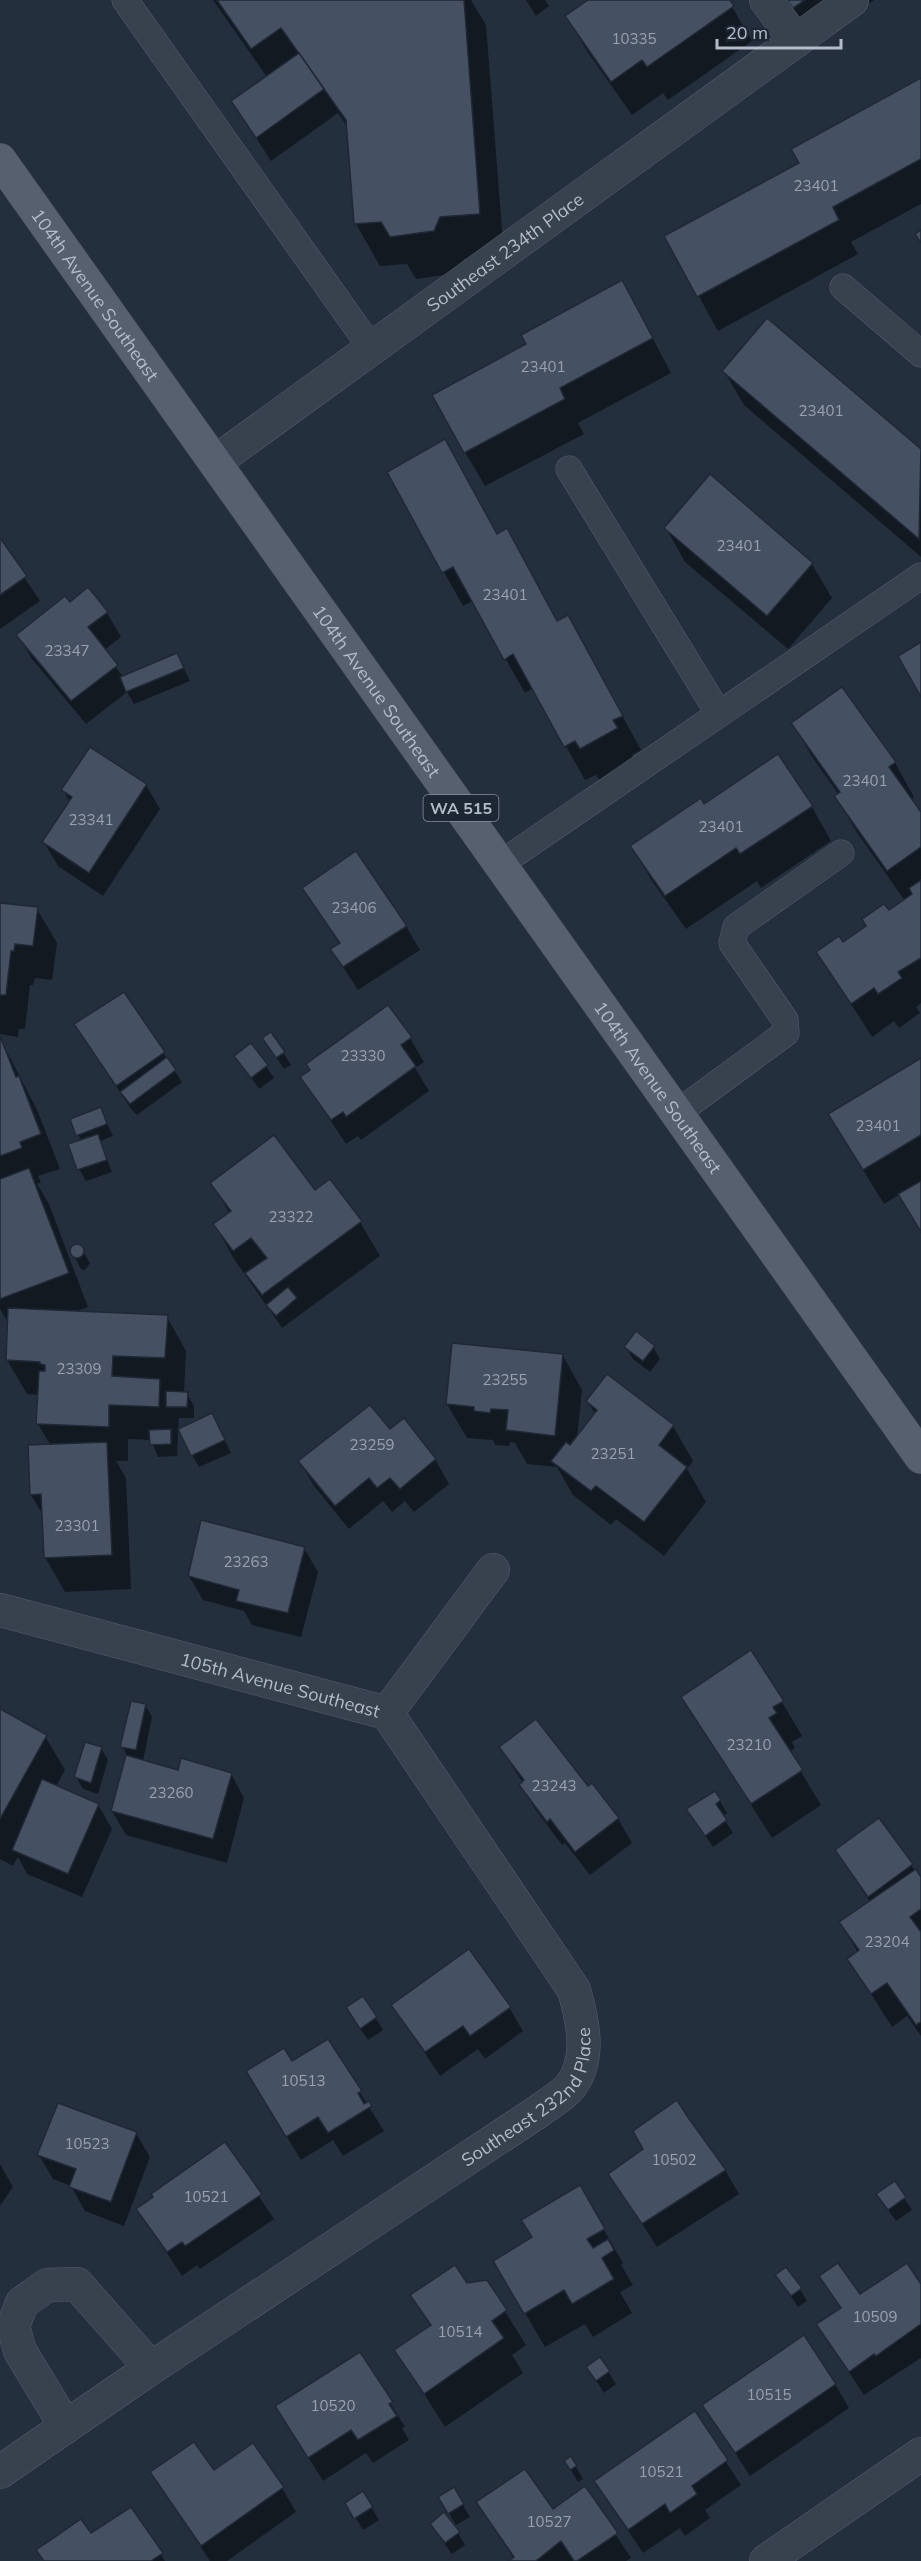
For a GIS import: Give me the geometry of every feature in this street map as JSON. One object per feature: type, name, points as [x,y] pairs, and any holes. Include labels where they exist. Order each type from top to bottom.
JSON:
[{"type":"main road","name":"104th Avenue Southeast","points":[[0,160],[921,1457]]},
{"type":"street","points":[[766,0],[795,41]]},
{"type":"street","name":"Southeast 234th Place","points":[[215,462],[852,0]]},
{"type":"street","name":"105th Avenue Southeast","points":[[0,1610],[387,1713],[493,1570]]},
{"type":"street","name":"Southeast 232nd Place","points":[[0,2472],[151,2368],[538,2111],[568,2088],[581,2064],[584,2025],[574,1990],[387,1713]]},
{"type":"street","points":[[66,2427],[20,2351],[13,2326],[22,2303],[47,2285],[77,2284],[151,2368]]},
{"type":"street","points":[[766,2561],[921,2454]]},
{"type":"lane","points":[[125,0],[372,348]]},
{"type":"lane","points":[[843,287],[921,354]]},
{"type":"lane","points":[[569,469],[719,714]]},
{"type":"lane","points":[[501,864],[921,576]]},
{"type":"lane","points":[[677,1113],[786,1034],[785,1020],[732,943],[736,927],[841,853]]},
{"type":"building","points":[[217,0],[464,0],[480,214],[440,217],[434,231],[390,237],[381,222],[354,224],[346,120],[281,28],[251,49]]},
{"type":"building","points":[[588,0],[730,0],[734,6],[647,67],[642,60],[611,82],[565,16]]},
{"type":"building","points":[[787,0],[805,0],[793,8]]},
{"type":"building","points":[[299,53],[324,89],[256,138],[231,101]]},
{"type":"building","points":[[921,78],[921,159],[833,207],[839,220],[697,297],[664,236],[799,163],[791,149]]},
{"type":"building","points":[[921,230],[921,243],[915,234]]},
{"type":"building","points":[[622,280],[653,338],[560,388],[565,399],[464,453],[432,395],[526,344],[521,335]]},
{"type":"building","points":[[767,318],[921,449],[919,539],[722,371]]},
{"type":"building","points":[[445,439],[497,534],[507,528],[557,621],[568,615],[623,716],[613,720],[618,728],[580,749],[575,741],[564,747],[513,654],[504,660],[453,567],[442,573],[387,472]]},
{"type":"building","points":[[710,474],[813,563],[767,616],[664,528]]},
{"type":"building","points":[[0,538],[27,576],[0,595]]},
{"type":"building","points":[[88,587],[108,612],[88,627],[118,665],[71,701],[16,635],[65,596],[70,602]]},
{"type":"building","points":[[921,642],[921,697],[898,656]]},
{"type":"building","points":[[177,653],[184,668],[126,692],[120,677]]},
{"type":"building","points":[[842,687],[896,762],[889,767],[921,812],[921,847],[887,871],[834,796],[840,792],[791,723]]},
{"type":"building","points":[[90,747],[147,784],[89,873],[42,842],[72,797],[61,790]]},
{"type":"building","points":[[778,754],[813,806],[740,854],[736,848],[665,896],[630,846],[701,798],[704,804]]},
{"type":"building","points":[[356,851],[407,926],[343,967],[330,949],[340,943],[302,888]]},
{"type":"building","points":[[921,880],[921,958],[898,972],[902,978],[878,994],[874,988],[851,1004],[816,952],[839,936],[843,942],[866,926],[862,919],[884,904],[889,910],[912,894],[909,888]]},
{"type":"building","points":[[0,903],[38,907],[33,946],[15,944],[14,951],[11,951],[6,995],[0,995]]},
{"type":"building","points":[[124,992],[165,1052],[116,1086],[74,1024]]},
{"type":"building","points":[[388,1005],[412,1037],[401,1045],[416,1066],[346,1117],[343,1112],[331,1120],[300,1077],[310,1070],[306,1064]]},
{"type":"building","points":[[271,1032],[285,1052],[276,1058],[262,1038]]},
{"type":"building","points":[[0,1036],[16,1077],[19,1076],[41,1134],[20,1142],[22,1148],[0,1156]]},
{"type":"building","points":[[251,1043],[268,1065],[251,1078],[234,1056]]},
{"type":"building","points":[[167,1057],[176,1070],[130,1104],[120,1092]]},
{"type":"building","points":[[921,1058],[921,1135],[863,1170],[828,1114]]},
{"type":"building","points":[[101,1107],[107,1124],[76,1136],[70,1119]]},
{"type":"building","points":[[98,1134],[107,1160],[77,1170],[68,1144]]},
{"type":"building","points":[[274,1135],[315,1190],[330,1179],[362,1221],[262,1295],[245,1273],[267,1258],[251,1238],[233,1251],[213,1224],[231,1211],[210,1183]]},
{"type":"building","points":[[29,1168],[69,1273],[0,1299],[0,1179]]},
{"type":"building","points":[[921,1181],[921,1232],[898,1194]]},
{"type":"building","points":[[77,1244],[82,1246],[84,1251],[82,1256],[77,1258],[72,1256],[70,1251],[72,1246]]},
{"type":"building","points":[[288,1287],[297,1298],[276,1316],[266,1305]]},
{"type":"building","points":[[8,1308],[168,1315],[165,1358],[113,1356],[112,1376],[160,1379],[159,1407],[109,1405],[109,1427],[36,1424],[39,1371],[45,1371],[45,1365],[40,1362],[6,1360]]},
{"type":"building","points":[[636,1331],[655,1346],[643,1361],[624,1347]]},
{"type":"building","points":[[452,1343],[563,1354],[555,1436],[506,1430],[508,1410],[491,1409],[490,1413],[474,1411],[474,1407],[446,1404]]},
{"type":"building","points":[[607,1374],[674,1425],[659,1445],[687,1467],[644,1522],[596,1486],[591,1491],[551,1461],[566,1442],[570,1445],[597,1410],[586,1401]]},
{"type":"building","points":[[166,1391],[188,1392],[187,1407],[166,1407]]},
{"type":"building","points":[[370,1405],[390,1429],[404,1418],[436,1459],[400,1489],[390,1478],[377,1488],[369,1478],[335,1506],[298,1461]]},
{"type":"building","points":[[212,1413],[225,1440],[191,1456],[178,1429]]},
{"type":"building","points":[[171,1429],[171,1444],[150,1445],[149,1430]]},
{"type":"building","points":[[107,1442],[112,1555],[44,1558],[41,1494],[30,1495],[28,1445]]},
{"type":"building","points":[[201,1520],[305,1547],[288,1613],[236,1601],[239,1590],[188,1576]]},
{"type":"building","points":[[751,1650],[784,1701],[773,1707],[777,1713],[769,1718],[803,1770],[751,1804],[681,1697]]},
{"type":"building","points":[[131,1701],[146,1704],[136,1750],[120,1747]]},
{"type":"building","points":[[0,1709],[47,1735],[0,1819]]},
{"type":"building","points":[[536,1719],[588,1786],[592,1783],[619,1818],[575,1852],[550,1819],[547,1822],[519,1785],[524,1780],[499,1747]]},
{"type":"building","points":[[85,1742],[102,1747],[91,1783],[74,1777]]},
{"type":"building","points":[[126,1755],[178,1770],[181,1758],[232,1773],[213,1839],[111,1811]]},
{"type":"building","points":[[42,1779],[99,1804],[68,1874],[12,1850]]},
{"type":"building","points":[[715,1791],[721,1800],[716,1804],[727,1820],[705,1836],[686,1809]]},
{"type":"building","points":[[879,1818],[913,1864],[868,1897],[835,1850]]},
{"type":"building","points":[[916,1869],[921,1877],[921,1909],[910,1917],[921,1932],[921,2022],[916,2025],[887,1983],[871,1994],[847,1959],[859,1950],[839,1922]]},
{"type":"building","points":[[469,1949],[511,2007],[470,2036],[463,2026],[425,2052],[391,2005]]},
{"type":"building","points":[[363,1996],[377,2017],[360,2029],[346,2007]]},
{"type":"building","points":[[328,2039],[362,2091],[358,2093],[364,2104],[369,2101],[372,2106],[328,2133],[318,2117],[286,2137],[246,2071],[284,2048],[292,2061]]},
{"type":"building","points":[[677,2100],[726,2170],[642,2224],[608,2174],[643,2149],[633,2131]]},
{"type":"building","points":[[58,2103],[137,2132],[111,2202],[69,2187],[76,2169],[37,2155]]},
{"type":"building","points":[[225,2142],[262,2194],[185,2246],[182,2242],[167,2252],[136,2209],[153,2197],[151,2194]]},
{"type":"building","points":[[895,2181],[906,2197],[888,2210],[876,2194]]},
{"type":"building","points":[[580,2185],[605,2229],[587,2239],[593,2248],[608,2239],[614,2250],[602,2258],[614,2279],[572,2304],[564,2290],[524,2314],[493,2261],[532,2237],[521,2220]]},
{"type":"building","points":[[838,2263],[860,2294],[907,2263],[921,2284],[921,2324],[849,2372],[816,2324],[841,2308],[819,2276]]},
{"type":"building","points":[[455,2265],[467,2283],[487,2280],[507,2310],[492,2321],[504,2338],[424,2394],[394,2350],[431,2325],[410,2295]]},
{"type":"building","points":[[786,2267],[802,2288],[791,2296],[775,2275]]},
{"type":"building","points":[[804,2335],[836,2384],[735,2453],[702,2405]]},
{"type":"building","points":[[360,2352],[393,2402],[389,2404],[397,2416],[358,2440],[351,2430],[308,2458],[275,2406]]},
{"type":"building","points":[[600,2357],[610,2371],[596,2381],[586,2367]]},
{"type":"building","points":[[695,2411],[728,2460],[692,2486],[697,2494],[670,2513],[665,2504],[628,2530],[594,2481]]},
{"type":"building","points":[[194,2442],[214,2470],[253,2443],[284,2487],[201,2546],[150,2472]]},
{"type":"building","points":[[571,2456],[577,2466],[570,2470],[564,2461]]},
{"type":"building","points":[[525,2469],[553,2509],[585,2486],[618,2533],[577,2561],[574,2561],[561,2541],[536,2561],[508,2561],[514,2557],[476,2502]]},
{"type":"building","points":[[454,2487],[464,2504],[448,2514],[438,2497]]},
{"type":"building","points":[[363,2491],[373,2507],[354,2519],[345,2503]]},
{"type":"building","points":[[131,2507],[163,2553],[151,2561],[44,2561],[36,2550],[81,2519],[91,2533]]},
{"type":"building","points":[[444,2512],[460,2532],[445,2543],[430,2524]]}]
